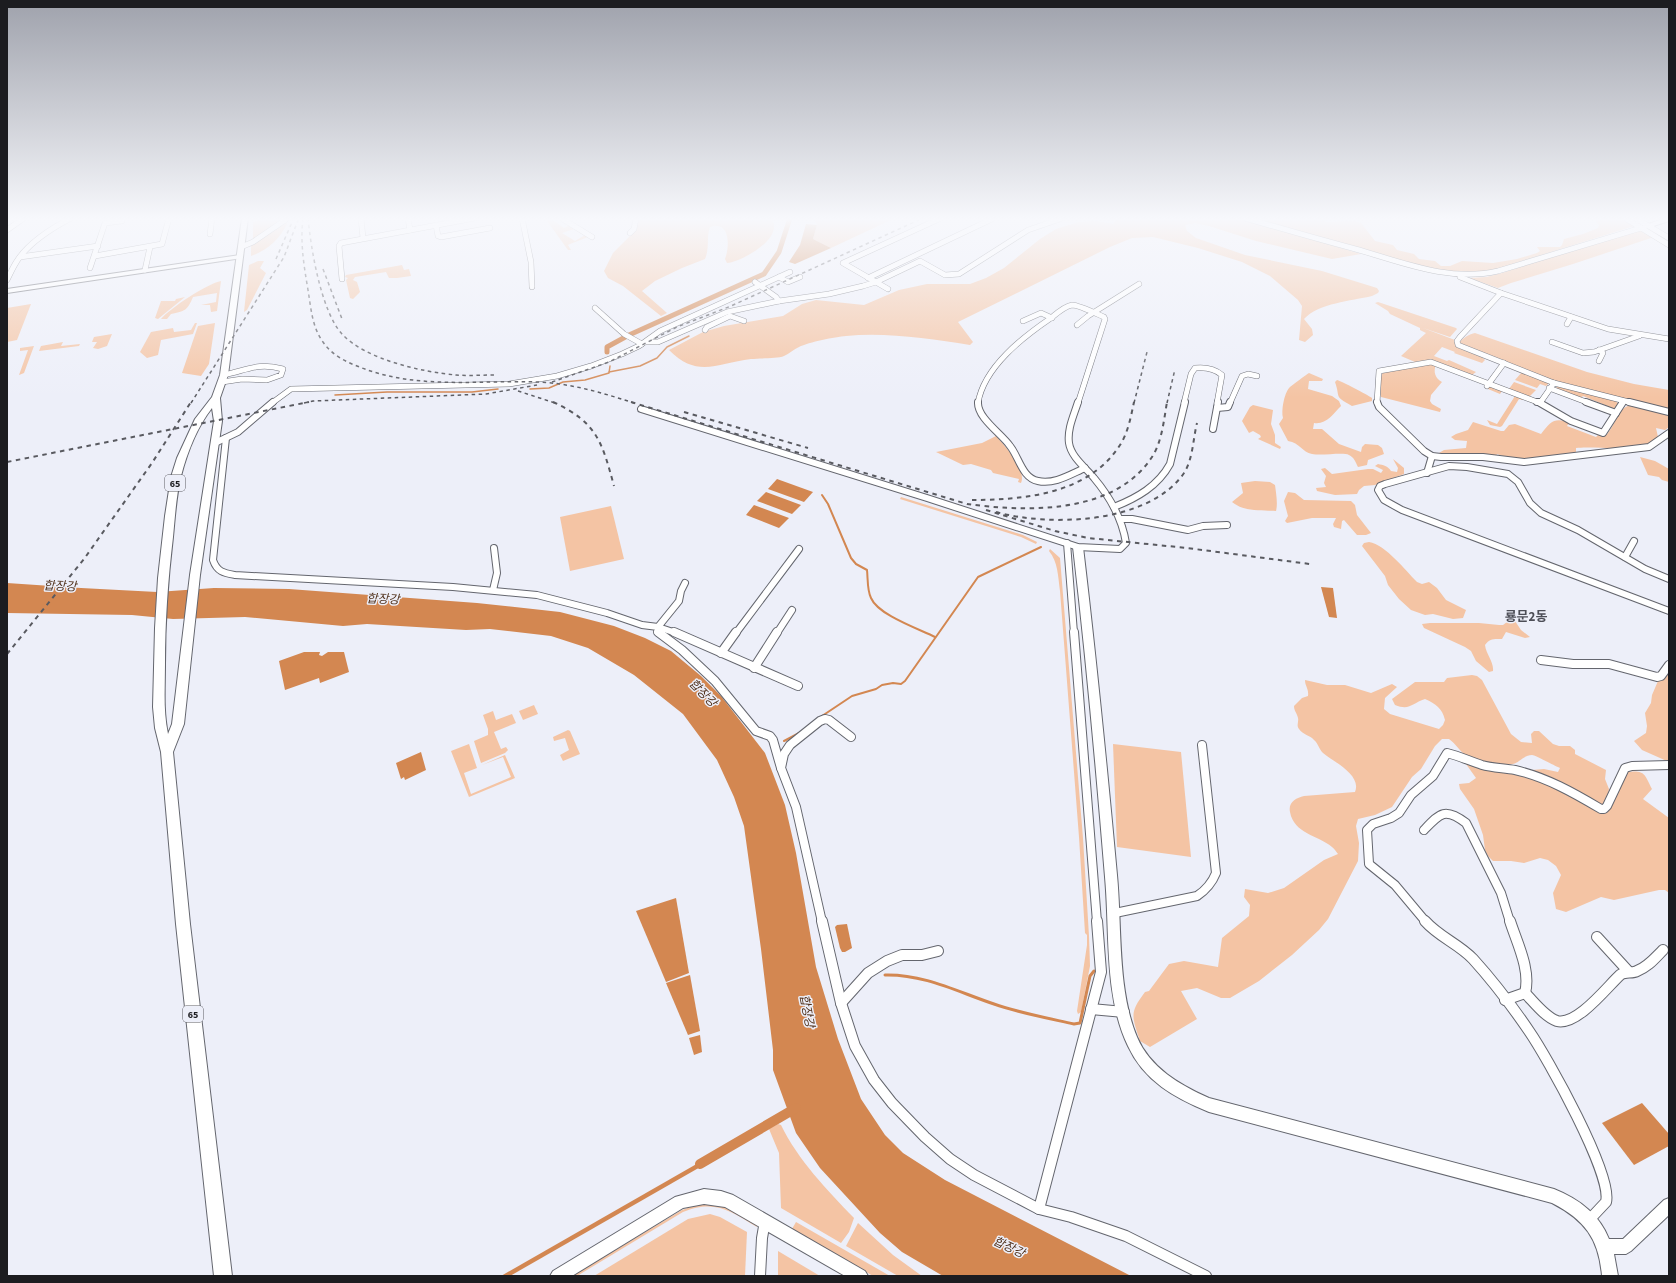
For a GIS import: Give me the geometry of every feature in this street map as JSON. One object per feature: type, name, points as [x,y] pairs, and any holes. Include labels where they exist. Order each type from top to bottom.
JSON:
[{"type":"main road","name":"65","points":[[223,1276],[183,924],[167,752],[161,728],[159,707],[160,628],[163,578],[176,477],[182,458],[199,419],[216,398],[223,378],[237,278]]},
{"type":"main road","name":"65","points":[[167,752],[178,724],[195,575],[218,421],[216,398]]},
{"type":"street","points":[[7,291],[93,278]]},
{"type":"street","points":[[532,278],[532,287]]},
{"type":"street","points":[[215,443],[238,432],[281,395],[292,389],[521,383],[579,369],[621,355],[644,343],[652,335],[660,331],[758,284],[776,278]]},
{"type":"street","points":[[781,278],[788,282],[798,278]]},
{"type":"street","points":[[868,278],[888,289]]},
{"type":"street","points":[[595,308],[627,336],[644,343],[658,342],[729,314],[779,301],[829,294],[876,282],[884,278]]},
{"type":"street","points":[[1462,278],[1501,293],[1608,328],[1669,339]]},
{"type":"street","points":[[758,284],[776,297],[779,301]]},
{"type":"street","points":[[1077,325],[1139,284]]},
{"type":"street","points":[[1501,293],[1460,337],[1456,343],[1462,348],[1554,383],[1669,412]]},
{"type":"street","points":[[640,409],[1073,545],[1120,549],[1126,543],[1125,532],[1120,519],[1114,507],[1069,446],[1069,430],[1106,319],[1075,305],[1070,305],[1026,336],[1001,358],[987,380],[978,405],[984,417],[1012,448],[1024,471],[1034,480],[1052,482],[1085,468]]},
{"type":"street","points":[[1023,321],[1041,313],[1052,318]]},
{"type":"street","points":[[729,314],[744,321]]},
{"type":"street","points":[[706,330],[707,327],[729,314]]},
{"type":"street","points":[[1567,324],[1571,317]]},
{"type":"street","points":[[1552,342],[1583,353],[1599,350],[1641,335]]},
{"type":"street","points":[[1599,350],[1603,353],[1599,361]]},
{"type":"street","points":[[1623,401],[1603,433],[1571,421],[1540,402],[1488,385],[1431,362],[1379,371],[1378,374],[1378,405],[1410,438],[1432,456],[1483,457],[1524,462],[1649,447],[1658,442],[1669,432]]},
{"type":"street","points":[[269,364],[283,369],[281,375],[267,380],[223,378],[252,366],[269,364]]},
{"type":"street","points":[[1488,385],[1504,364]]},
{"type":"street","points":[[1114,507],[1143,492],[1158,481],[1167,470],[1170,464],[1191,374],[1195,368],[1208,369],[1219,372],[1222,375],[1213,429]]},
{"type":"street","points":[[1217,408],[1224,408],[1228,406],[1242,376],[1248,374],[1257,376]]},
{"type":"street","points":[[1540,402],[1554,383]]},
{"type":"street","points":[[1550,388],[1616,413]]},
{"type":"street","points":[[226,438],[213,560],[215,568],[219,571],[235,575],[453,586],[537,594],[607,613],[642,625],[658,627],[798,686]]},
{"type":"street","points":[[1427,473],[1432,456]]},
{"type":"street","points":[[1669,580],[1645,569],[1578,530],[1541,513],[1530,503],[1518,482],[1508,474],[1467,467],[1449,466],[1380,486],[1378,490],[1384,500],[1402,510],[1669,611]]},
{"type":"street","points":[[1120,519],[1132,519],[1188,530],[1203,526],[1227,525]]},
{"type":"street","points":[[1624,557],[1634,541]]},
{"type":"street","points":[[1073,545],[1093,672],[1115,913],[1118,979],[1124,1012],[1132,1040],[1142,1058],[1160,1078],[1189,1097],[1209,1105],[1554,1196],[1566,1201],[1590,1219],[1601,1237],[1610,1265],[1610,1276]]},
{"type":"street","points":[[1039,1209],[1101,972],[1073,545]]},
{"type":"street","points":[[493,590],[497,573],[494,548]]},
{"type":"street","points":[[721,653],[799,549]]},
{"type":"street","points":[[686,583],[681,591],[680,601],[658,627],[658,633],[682,650],[715,681],[756,731],[770,736],[773,740],[781,768],[796,807],[841,1003],[855,1046],[862,1061],[874,1080],[913,1126],[941,1151],[974,1175],[1039,1209],[1071,1217],[1126,1236],[1206,1276]]},
{"type":"street","points":[[754,668],[792,610]]},
{"type":"street","points":[[1541,660],[1573,664],[1608,664],[1657,677],[1661,676],[1669,665]]},
{"type":"street","points":[[781,768],[784,754],[790,745],[820,721],[825,719],[829,720],[851,737]]},
{"type":"street","points":[[1115,913],[1197,896],[1208,890],[1216,873],[1202,744]]},
{"type":"street","points":[[1590,1219],[1605,1204],[1608,1197],[1604,1180],[1595,1156],[1561,1086],[1536,1040],[1472,958],[1432,929],[1395,885],[1369,864],[1367,830],[1369,825],[1399,814],[1410,796],[1429,781],[1440,768],[1447,753],[1460,756],[1483,765],[1515,770],[1533,775],[1566,788],[1601,810],[1607,806],[1625,768],[1632,766],[1669,765]]},
{"type":"street","points":[[1424,830],[1436,816],[1447,813],[1458,817],[1466,824],[1501,893],[1525,970],[1527,985],[1525,993]]},
{"type":"street","points":[[1597,937],[1629,972]]},
{"type":"street","points":[[1525,993],[1550,1017],[1564,1022],[1593,1002],[1621,974],[1635,972],[1648,966],[1663,950]]},
{"type":"street","points":[[841,1003],[868,973],[887,961],[902,955],[922,955],[938,951]]},
{"type":"street","points":[[1505,1000],[1525,993]]},
{"type":"street","points":[[1091,1009],[1124,1012]]},
{"type":"street","points":[[558,1276],[680,1202],[696,1197],[713,1196],[728,1200],[860,1276]]},
{"type":"street","points":[[1605,1247],[1626,1246],[1669,1205]]},
{"type":"street","points":[[760,1276],[762,1238],[765,1221]]},
{"type":"shaded area","points":[[248,278],[263,278],[247,310],[244,312]]},
{"type":"shaded area","points":[[348,278],[354,278],[353,280],[357,282],[360,292],[353,299],[350,298],[346,280]]},
{"type":"shaded area","points":[[608,278],[661,278],[642,291],[667,313],[661,316],[623,286]]},
{"type":"shaded area","points":[[986,278],[1047,278],[958,322],[973,342],[970,345],[924,338],[877,335],[846,336],[809,343],[781,357],[751,359],[708,367],[699,367],[689,364],[679,359],[669,350],[703,332],[724,326],[783,316],[802,304],[816,300],[864,305],[899,290],[927,284],[970,284]]},
{"type":"shaded area","points":[[1272,278],[1344,278],[1377,288],[1379,291],[1372,296],[1336,303],[1318,309],[1310,314],[1304,319],[1312,329],[1313,335],[1305,342],[1299,340],[1302,306],[1298,300]]},
{"type":"shaded area","points":[[1469,278],[1471,278],[1528,278],[1498,288]]},
{"type":"shaded area","points":[[221,281],[217,311],[211,312],[210,305],[201,305],[216,302],[217,293],[193,297],[185,310],[171,314],[167,319],[161,319],[189,297],[207,286]]},
{"type":"shaded area","points":[[185,297],[158,319],[155,318],[161,301],[175,301],[176,299]]},
{"type":"shaded area","points":[[1378,302],[1456,328],[1457,329],[1450,337],[1423,328],[1455,340],[1455,344],[1461,349],[1482,357],[1485,360],[1482,363],[1442,347],[1434,356],[1447,361],[1449,360],[1476,372],[1472,375],[1430,360],[1415,362],[1401,356],[1426,333],[1420,330],[1420,328],[1390,314],[1388,311],[1375,303]]},
{"type":"shaded area","points":[[31,304],[17,340],[7,342],[7,308]]},
{"type":"shaded area","points":[[195,323],[197,323],[193,334],[161,340],[158,355],[147,358],[140,352],[151,332],[173,328],[174,332],[191,330]]},
{"type":"shaded area","points":[[215,323],[209,364],[201,376],[182,373],[198,326]]},
{"type":"shaded area","points":[[1475,333],[1587,372],[1634,384],[1669,390],[1669,410],[1564,385],[1459,343],[1466,336]]},
{"type":"shaded area","points":[[112,334],[107,346],[98,349],[93,348],[97,342],[92,342],[94,337]]},
{"type":"shaded area","points":[[63,342],[61,346],[80,344],[79,346],[39,351],[41,346]]},
{"type":"shaded area","points":[[34,346],[24,373],[19,375],[28,350],[20,351],[20,348]]},
{"type":"shaded area","points":[[1436,364],[1435,374],[1442,382],[1431,395],[1430,401],[1432,404],[1441,409],[1440,412],[1381,397],[1380,380],[1384,371]]},
{"type":"shaded area","points":[[1522,372],[1549,383],[1546,386],[1540,384],[1537,388],[1515,380]]},
{"type":"shaded area","points":[[1309,373],[1323,379],[1322,381],[1309,381],[1308,389],[1332,396],[1339,401],[1341,406],[1326,421],[1314,423],[1313,429],[1322,429],[1339,444],[1361,452],[1362,447],[1365,444],[1378,445],[1382,448],[1384,454],[1368,460],[1367,465],[1358,467],[1354,459],[1349,455],[1312,454],[1288,441],[1279,424],[1283,418],[1282,411],[1284,398],[1289,388]]},
{"type":"shaded area","points":[[1337,380],[1370,396],[1372,401],[1352,406],[1346,403],[1339,396],[1335,382]]},
{"type":"shaded area","points":[[1514,382],[1536,390],[1529,397],[1509,389]]},
{"type":"shaded area","points":[[1490,385],[1495,387],[1494,389],[1501,391],[1502,389],[1524,397],[1522,400],[1519,399],[1500,427],[1490,425],[1487,420],[1497,424],[1515,396],[1502,391],[1500,394],[1488,389]]},
{"type":"shaded area","points":[[1558,386],[1614,400],[1619,404],[1615,411],[1583,396],[1580,398],[1555,389]]},
{"type":"shaded area","points":[[1253,405],[1273,410],[1271,424],[1275,435],[1275,443],[1281,447],[1280,449],[1258,439],[1261,437],[1260,435],[1253,431],[1249,433],[1242,421],[1250,407]]},
{"type":"shaded area","points":[[1630,405],[1669,414],[1669,427],[1665,430],[1656,428],[1658,437],[1652,443],[1632,448],[1585,447],[1576,448],[1576,453],[1526,459],[1506,457],[1497,454],[1496,456],[1439,453],[1444,450],[1466,448],[1467,441],[1455,440],[1451,437],[1468,430],[1473,422],[1501,431],[1504,431],[1509,425],[1515,424],[1541,434],[1551,422],[1562,420],[1573,424],[1569,423],[1567,426],[1596,437],[1598,435],[1594,432],[1606,435],[1622,410]]},
{"type":"shaded area","points":[[996,436],[1018,464],[1022,477],[1021,483],[1018,482],[1019,479],[993,473],[991,470],[971,464],[963,465],[936,452],[982,443]]},
{"type":"shaded area","points":[[1640,457],[1655,461],[1669,469],[1669,482],[1662,480],[1659,477],[1648,475]]},
{"type":"shaded area","points":[[1393,459],[1404,468],[1404,474],[1375,485],[1364,486],[1357,494],[1335,495],[1317,491],[1316,488],[1326,487],[1324,483],[1326,476],[1321,469],[1325,468],[1332,474],[1368,469],[1373,469],[1381,473],[1383,470],[1375,466],[1378,464],[1384,465],[1391,471],[1397,472],[1398,468]]},
{"type":"shaded area","points":[[1255,481],[1270,482],[1275,485],[1277,502],[1276,511],[1248,509],[1232,502],[1243,493],[1241,483]]},
{"type":"shaded area","points":[[1288,492],[1295,493],[1304,500],[1351,501],[1355,505],[1357,515],[1371,533],[1366,535],[1357,535],[1344,520],[1342,521],[1341,529],[1334,527],[1333,524],[1336,518],[1312,518],[1287,523],[1285,521],[1288,516],[1284,501]]},
{"type":"shaded area","points":[[901,497],[1023,535],[1037,542],[1036,544],[1021,537],[900,499]]},
{"type":"shaded area","points":[[611,506],[624,559],[570,571],[560,517]]},
{"type":"shaded area","points":[[1369,542],[1382,548],[1388,553],[1417,582],[1422,584],[1429,582],[1437,588],[1446,600],[1466,610],[1463,618],[1453,619],[1433,614],[1425,615],[1411,610],[1399,599],[1388,585],[1385,576],[1362,546],[1364,543]]},
{"type":"shaded area","points":[[1050,549],[1060,558],[1083,838],[1089,936],[1090,966],[1081,1012],[1078,1014],[1077,1011],[1087,945],[1087,935],[1085,933],[1060,591],[1057,570],[1052,555],[1049,551]]},
{"type":"shaded area","points":[[1511,619],[1515,621],[1521,630],[1530,637],[1525,638],[1506,632],[1502,639],[1492,639],[1489,641],[1485,645],[1493,671],[1489,672],[1476,661],[1471,651],[1424,628],[1422,624],[1479,623],[1503,625]]},
{"type":"shaded area","points":[[1669,669],[1669,762],[1642,750],[1634,741],[1646,733],[1647,726],[1645,713],[1651,703],[1652,695],[1658,681]]},
{"type":"shaded area","points":[[1472,675],[1477,676],[1482,680],[1511,734],[1521,742],[1532,743],[1531,734],[1534,731],[1539,731],[1553,744],[1559,746],[1570,746],[1575,750],[1575,754],[1606,770],[1605,779],[1609,789],[1606,804],[1603,806],[1537,774],[1532,770],[1544,769],[1558,772],[1560,768],[1534,755],[1526,756],[1513,764],[1495,764],[1469,757],[1449,739],[1442,739],[1435,746],[1421,769],[1412,777],[1392,807],[1375,815],[1358,819],[1356,826],[1359,843],[1358,861],[1328,919],[1319,930],[1292,955],[1259,981],[1230,998],[1221,998],[1197,988],[1181,991],[1197,1019],[1150,1047],[1140,1041],[1135,1026],[1134,1010],[1140,999],[1145,992],[1149,991],[1169,964],[1184,961],[1218,967],[1222,938],[1249,916],[1250,905],[1244,897],[1245,889],[1268,893],[1284,888],[1324,860],[1338,854],[1326,843],[1301,830],[1292,819],[1290,812],[1291,803],[1298,798],[1304,796],[1355,792],[1356,786],[1351,775],[1346,770],[1323,753],[1311,737],[1302,733],[1298,728],[1298,718],[1294,706],[1302,698],[1308,696],[1305,680],[1327,685],[1345,685],[1371,693],[1392,684],[1397,687],[1385,698],[1384,709],[1390,714],[1439,729],[1445,720],[1444,716],[1440,709],[1432,703],[1425,699],[1408,707],[1400,707],[1395,705],[1392,699],[1415,682],[1444,682],[1447,678]]},
{"type":"shaded area","points":[[534,705],[538,714],[523,720],[519,711]]},
{"type":"shaded area","points":[[493,711],[496,720],[512,714],[516,723],[494,732],[501,749],[506,747],[508,750],[505,753],[481,763],[474,741],[488,735],[488,729],[483,715]]},
{"type":"shaded area","points":[[568,730],[570,731],[580,754],[563,761],[560,755],[569,750],[565,738],[554,741],[553,737]]},
{"type":"shaded area","points":[[469,744],[477,768],[464,773],[471,794],[511,777],[503,757],[482,765],[505,755],[515,778],[469,797],[451,751]]},
{"type":"shaded area","points":[[1113,744],[1181,752],[1191,857],[1117,847]]},
{"type":"shaded area","points":[[1470,762],[1494,771],[1529,777],[1561,789],[1601,812],[1607,813],[1626,772],[1640,772],[1645,776],[1652,789],[1643,799],[1669,818],[1669,893],[1665,890],[1659,890],[1614,900],[1601,897],[1566,912],[1556,909],[1553,893],[1561,875],[1556,866],[1548,860],[1540,858],[1524,863],[1493,861],[1488,856],[1485,850],[1483,835],[1474,809],[1460,789],[1459,784],[1469,783],[1476,778],[1466,764]]},
{"type":"shaded area","points":[[778,1124],[781,1125],[804,1162],[854,1218],[849,1232],[841,1243],[781,1208],[779,1153],[769,1129]]},
{"type":"shaded area","points":[[699,1204],[720,1204],[756,1224],[757,1227],[739,1216],[722,1209],[713,1207],[694,1208],[683,1212],[577,1276],[572,1276],[682,1210]]},
{"type":"shaded area","points":[[710,1214],[720,1217],[747,1232],[745,1276],[594,1276],[688,1219]]},
{"type":"shaded area","points":[[796,1222],[890,1276],[873,1276],[792,1229]]},
{"type":"shaded area","points":[[858,1223],[893,1255],[922,1276],[898,1276],[846,1246]]},
{"type":"shaded area","points":[[778,1251],[820,1276],[778,1276]]},
{"type":"water","points":[[777,479],[813,492],[804,502],[768,489]]},
{"type":"water","points":[[766,492],[801,505],[792,514],[757,501]]},
{"type":"water","points":[[754,505],[789,518],[779,528],[746,515]]},
{"type":"water","name":"합장강","points":[[7,583],[157,592],[214,588],[289,589],[477,603],[560,612],[614,626],[645,638],[671,651],[701,676],[721,696],[765,753],[785,805],[796,853],[816,967],[838,1039],[861,1099],[885,1135],[903,1153],[945,1180],[1131,1276],[943,1276],[902,1252],[880,1233],[820,1168],[796,1133],[773,1070],[773,1050],[761,949],[744,826],[734,797],[717,760],[683,714],[634,675],[588,648],[551,636],[490,629],[466,630],[367,624],[343,626],[245,617],[173,619],[132,615],[7,613]]},
{"type":"water","points":[[1321,587],[1333,588],[1337,618],[1329,617]]},
{"type":"water","points":[[304,652],[320,652],[319,655],[322,656],[328,652],[344,652],[349,672],[320,683],[319,678],[285,690],[279,661]]},
{"type":"water","points":[[421,752],[426,770],[405,780],[404,777],[401,779],[396,763]]},
{"type":"water","points":[[676,898],[689,973],[666,982],[636,911]]},
{"type":"water","points":[[847,924],[852,948],[842,952],[835,927],[837,925]]},
{"type":"water","points":[[690,975],[700,1031],[688,1035],[666,983]]},
{"type":"water","points":[[700,1035],[702,1052],[694,1055],[689,1038]]},
{"type":"water","points":[[1642,1103],[1669,1134],[1669,1146],[1634,1165],[1602,1123]]},
{"type":"water","points":[[707,1158],[709,1162],[510,1276],[501,1276]]},
{"type":"waterway","points":[[607,352],[607,347],[629,335],[755,278]]},
{"type":"waterway","points":[[609,372],[640,366],[657,358],[667,347],[689,336]]},
{"type":"waterway","points":[[609,372],[610,366]]},
{"type":"waterway","points":[[530,389],[549,388],[563,382],[585,380],[609,372]]},
{"type":"waterway","points":[[335,395],[387,392],[472,392],[498,389]]},
{"type":"waterway","points":[[822,495],[828,504],[851,558],[856,564],[867,570],[869,592],[875,604],[890,616],[935,637]]},
{"type":"waterway","points":[[822,716],[852,696],[876,689],[882,685],[893,683],[901,684],[905,681],[978,577],[1041,547]]},
{"type":"waterway","points":[[784,741],[801,732]]},
{"type":"waterway","points":[[885,975],[913,977],[1004,1007],[1074,1024],[1080,1023],[1090,976],[1094,971]]},
{"type":"waterway","points":[[700,1164],[796,1108]]},
{"type":"railway","points":[[191,403],[271,278]]},
{"type":"railway","points":[[306,278],[314,324],[319,336],[334,354],[357,366],[379,373],[423,381],[537,382],[562,384],[586,389],[634,403]]},
{"type":"railway","points":[[318,278],[328,311],[335,324],[342,334],[352,343],[365,351],[380,358],[412,368],[428,371],[456,375],[496,375]]},
{"type":"railway","points":[[326,278],[342,319]]},
{"type":"railway","points":[[552,382],[609,362],[677,327],[731,306],[792,278]]},
{"type":"railway","points":[[1134,403],[1147,352]]},
{"type":"railway","points":[[1167,403],[1175,369]]},
{"type":"railway","points":[[304,403],[313,401],[486,394],[537,385]]},
{"type":"railway","points":[[518,391],[555,403]]},
{"type":"railway","points":[[174,429],[191,402]]},
{"type":"railway","points":[[304,403],[309,402]]},
{"type":"railway","points":[[631,402],[967,504],[1015,508],[1041,508],[1067,505],[1092,499],[1115,490],[1136,476],[1152,457],[1158,444],[1167,402]]},
{"type":"railway","points":[[972,500],[992,500],[1034,496],[1073,484],[1091,474],[1107,461],[1123,440],[1134,402]]},
{"type":"railway","points":[[174,429],[304,403]]},
{"type":"railway","points":[[555,403],[579,417],[596,435],[606,457],[614,486]]},
{"type":"railway","points":[[684,412],[808,448]]},
{"type":"railway","points":[[996,512],[1018,517],[1070,520],[1123,512],[1147,503],[1168,490],[1184,473],[1191,455],[1197,423]]},
{"type":"railway","points":[[7,462],[174,429]]},
{"type":"railway","points":[[7,654],[84,559],[152,463],[174,429]]},
{"type":"railway","points":[[986,510],[1055,531],[1088,538],[1187,548],[1310,564]]},
{"type":"district","name":"룡문2동","points":[[1526,616]]}]
